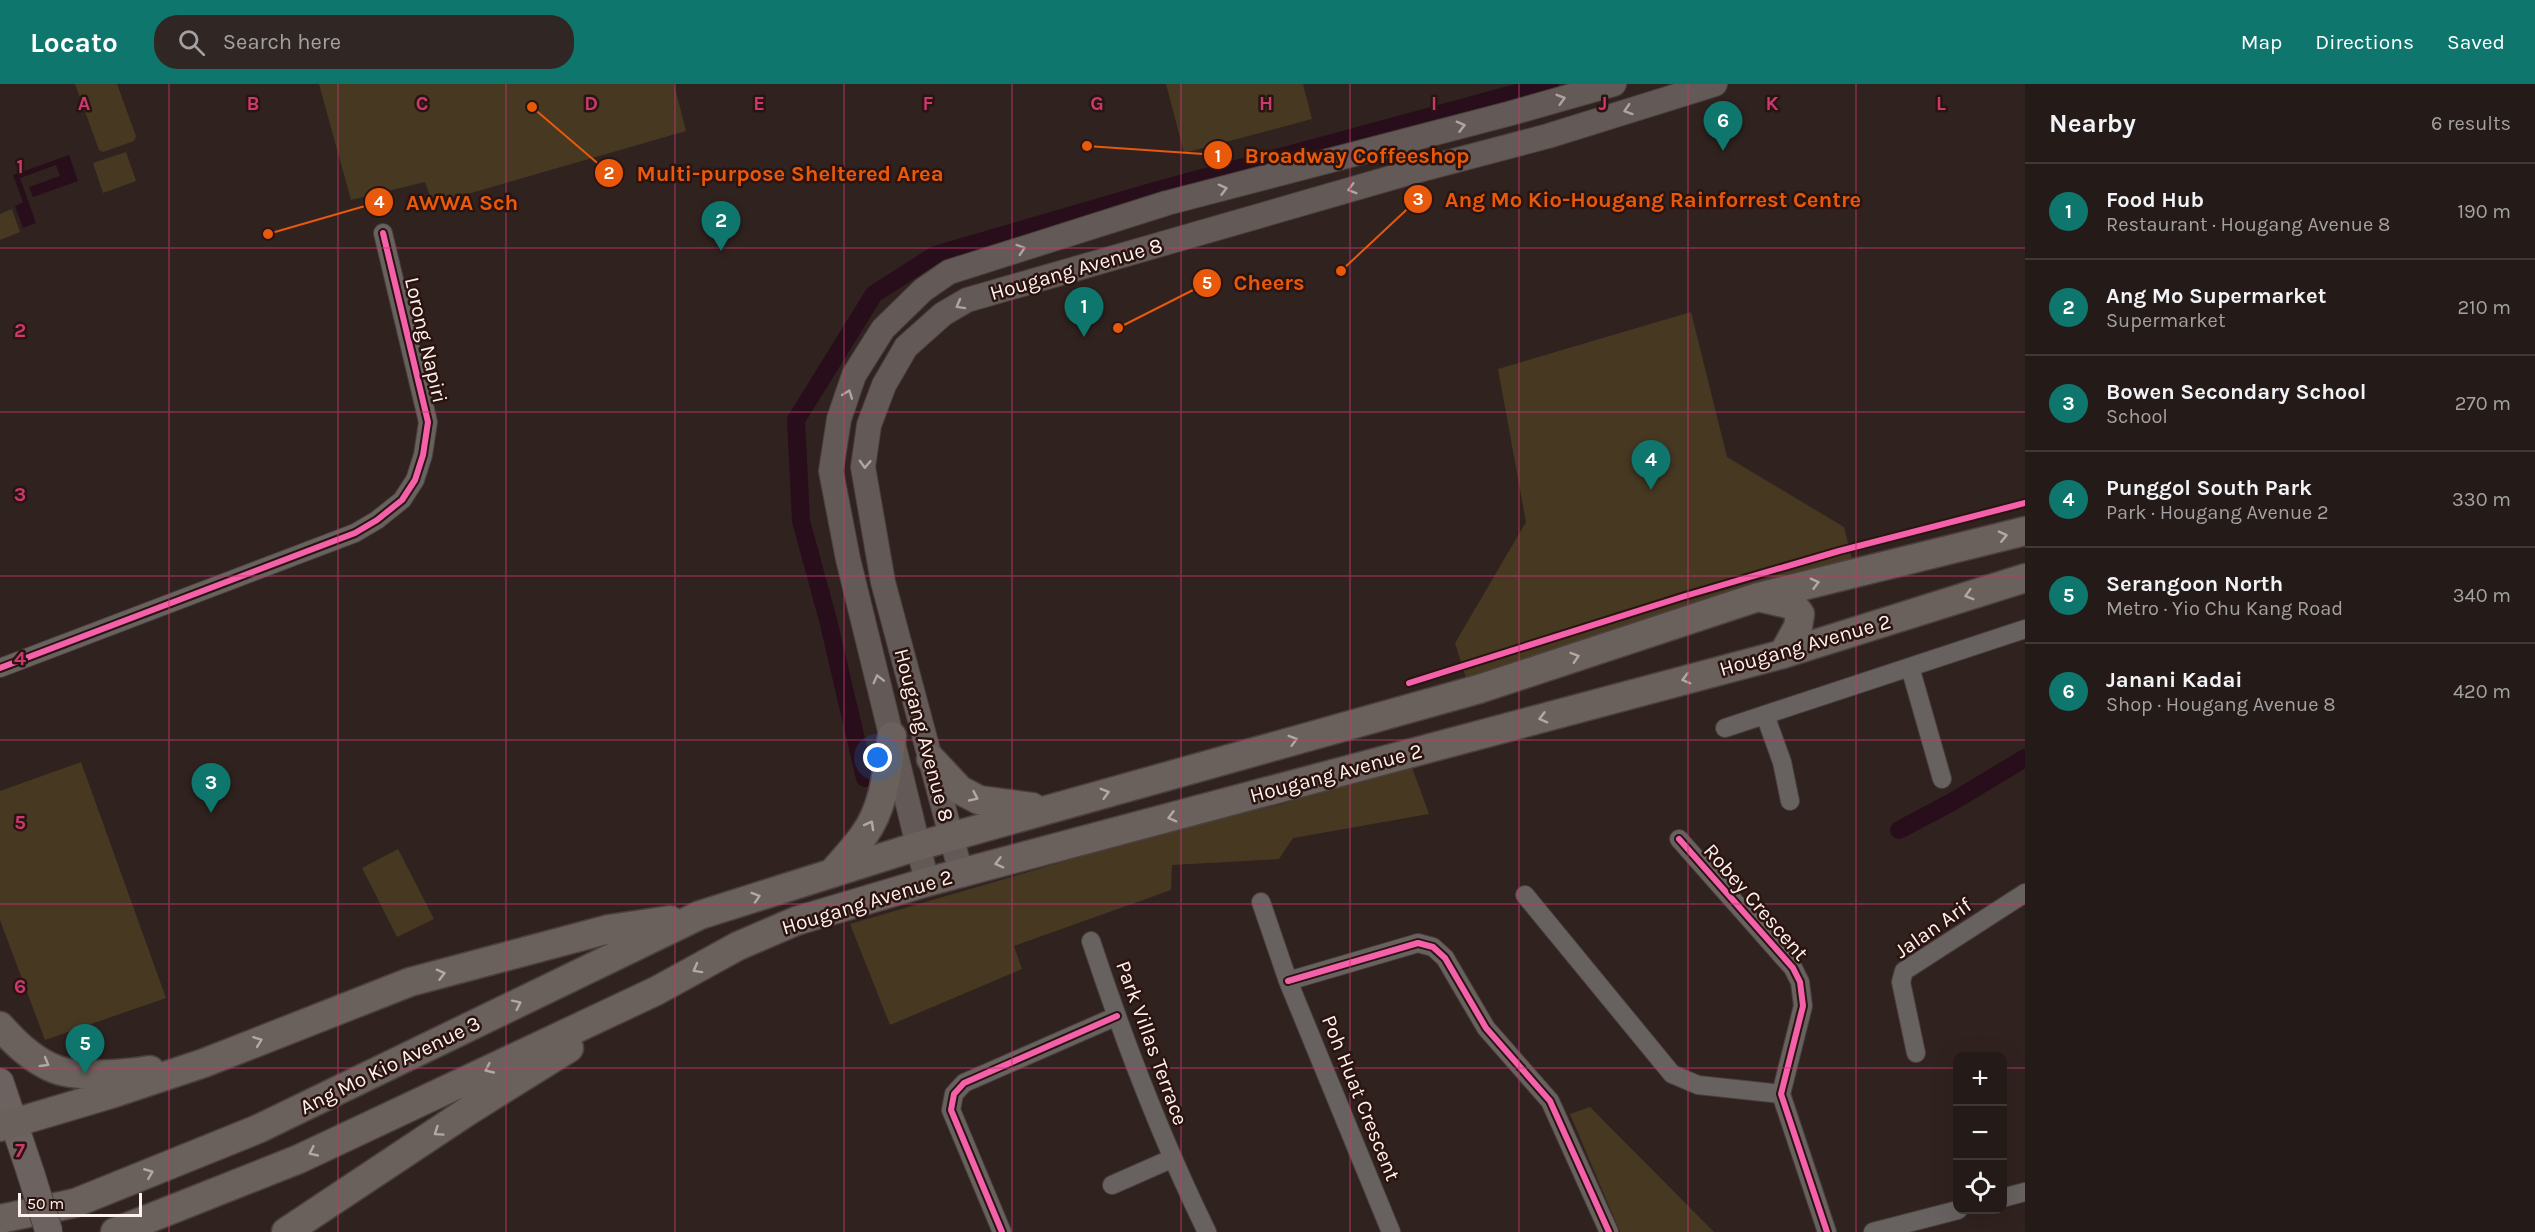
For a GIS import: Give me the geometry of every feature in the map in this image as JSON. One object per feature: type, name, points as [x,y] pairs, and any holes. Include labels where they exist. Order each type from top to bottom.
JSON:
[{"type":"highway","name":"Hougang Avenue 2","points":[[700,915],[951,836],[1479,689],[1758,597],[2025,531]]},
{"type":"highway","name":"Hougang Avenue 2","points":[[656,991],[738,946],[796,921],[960,873],[1784,654],[2025,578]]},
{"type":"highway","points":[[1758,597],[1793,605],[1800,614],[1798,627],[1784,654]]},
{"type":"highway","points":[[834,871],[865,834],[876,813],[884,788],[892,736]]},
{"type":"highway","points":[[931,759],[960,790],[980,800],[1049,809]]},
{"type":"highway","points":[[7,1125],[111,1094],[204,1062],[410,982],[609,929],[700,915]]},
{"type":"highway","name":"Ang Mo Kio Avenue 3","points":[[0,1219],[75,1203],[258,1129],[700,915]]},
{"type":"highway","points":[[115,1232],[299,1159],[656,991]]},
{"type":"highway","points":[[286,1232],[656,991]]},
{"type":"highway","points":[[0,1026],[12,1039],[41,1062],[54,1069],[72,1073],[131,1073],[204,1062]]},
{"type":"main road","name":"Hougang Avenue 8","points":[[927,882],[848,559],[831,471],[838,419],[854,375],[883,329],[923,290],[949,272],[1167,203],[1614,84]]},
{"type":"main road","name":"Hougang Avenue 8","points":[[960,873],[883,582],[863,467],[869,425],[884,385],[906,346],[943,314],[967,300],[1517,144],[1715,84]]},
{"type":"main road","points":[[1508,114],[1517,144]]},
{"type":"main road","points":[[1279,174],[1291,207]]},
{"type":"main road","points":[[0,1082],[7,1125],[31,1174],[49,1232]]},
{"type":"street","name":"Lorong Napiri","points":[[0,668],[355,533],[377,520],[402,500],[415,480],[423,455],[428,422],[383,233]]},
{"type":"street","points":[[1725,728],[2025,629]]},
{"type":"street","points":[[1910,667],[1942,779]]},
{"type":"street","points":[[1765,715],[1782,762],[1790,801]]},
{"type":"street","name":"Robey Crescent","points":[[1679,839],[1798,976],[1803,1006],[1781,1094]]},
{"type":"street","name":"Jalan Arif","points":[[1916,1053],[1901,982],[1904,971],[2025,893]]},
{"type":"street","points":[[1524,895],[1672,1074],[1698,1085],[1781,1094],[1827,1232]]},
{"type":"street","name":"Poh Huat Crescent","points":[[1261,902],[1288,981],[1391,1232]]},
{"type":"street","name":"Park Villas Terrace","points":[[1091,941],[1172,1159],[1207,1232]]},
{"type":"street","points":[[1288,981],[1418,943],[1432,947],[1445,958],[1486,1028],[1556,1111],[1610,1232]]},
{"type":"street","points":[[1002,1232],[951,1110],[954,1094],[964,1083],[1117,1016]]},
{"type":"street","name":"Park Villas Terrace","points":[[1112,1185],[1172,1159]]},
{"type":"street","points":[[2007,1197],[2025,1192]]},
{"type":"street","points":[[1874,1232],[1953,1210]]},
{"type":"shaded area","points":[[75,84],[117,84],[136,136],[134,141],[103,152],[99,150]]},
{"type":"shaded area","points":[[319,84],[674,84],[686,131],[433,204],[425,182],[351,200]]},
{"type":"shaded area","points":[[1166,84],[1303,84],[1312,119],[1184,153]]},
{"type":"shaded area","points":[[126,152],[136,181],[103,193],[93,163]]},
{"type":"shaded area","points":[[69,155],[78,181],[33,197],[29,187],[60,176],[56,165],[20,178],[36,223],[23,228],[15,206],[23,202],[13,175]]},
{"type":"shaded area","points":[[12,209],[20,232],[0,240],[0,214]]},
{"type":"shaded area","points":[[1691,312],[1727,457],[1844,527],[1855,572],[1467,681],[1455,643],[1526,522],[1498,369]]},
{"type":"shaded area","points":[[81,762],[166,998],[45,1040],[0,920],[0,791]]},
{"type":"shaded area","points":[[1410,762],[1429,814],[1293,838],[1279,859],[1172,865],[1171,890],[1014,946],[1022,969],[890,1025],[850,924],[1158,834],[1282,804]]},
{"type":"shaded area","points":[[398,849],[434,919],[397,937],[362,868]]},
{"type":"shaded area","points":[[1590,1107],[1714,1232],[1620,1232],[1570,1114]]},
{"type":"waterway","points":[[865,778],[828,620],[801,521],[796,420],[874,294],[935,255],[1162,189],[1550,84]]},
{"type":"waterway","points":[[1899,830],[1952,802],[2025,758]]},
{"type":"cycle path","points":[[0,668],[355,533],[377,520],[402,500],[415,480],[423,455],[428,422],[383,233]]},
{"type":"cycle path","points":[[1409,683],[1685,596],[1839,551],[2025,503]]},
{"type":"cycle path","points":[[1679,839],[1793,968],[1800,982],[1803,1006],[1781,1094],[1827,1232]]},
{"type":"cycle path","points":[[1288,981],[1418,943],[1433,947],[1445,958],[1486,1028],[1550,1101],[1609,1232]]},
{"type":"cycle path","points":[[1002,1232],[951,1110],[954,1094],[964,1083],[1117,1016]]},
{"type":"place","name":"Multi-purpose Sheltered Area","points":[[532,107]]},
{"type":"place","name":"Broadway Coffeeshop","points":[[1087,146]]},
{"type":"place","name":"Janani Kadai","points":[[1723,151]]},
{"type":"place","name":"AWWA Sch","points":[[268,234]]},
{"type":"place","name":"Ang Mo Supermarket","points":[[721,251]]},
{"type":"place","name":"Ang Mo Kio-Hougang Rainforrest Centre","points":[[1341,271]]},
{"type":"place","name":"Cheers","points":[[1118,328]]},
{"type":"place","name":"Food Hub","points":[[1084,337]]},
{"type":"place","name":"Punggol South Park","points":[[1651,490]]},
{"type":"place","name":"Bowen Secondary School","points":[[211,813]]},
{"type":"place","name":"Serangoon North","points":[[85,1074]]}]
